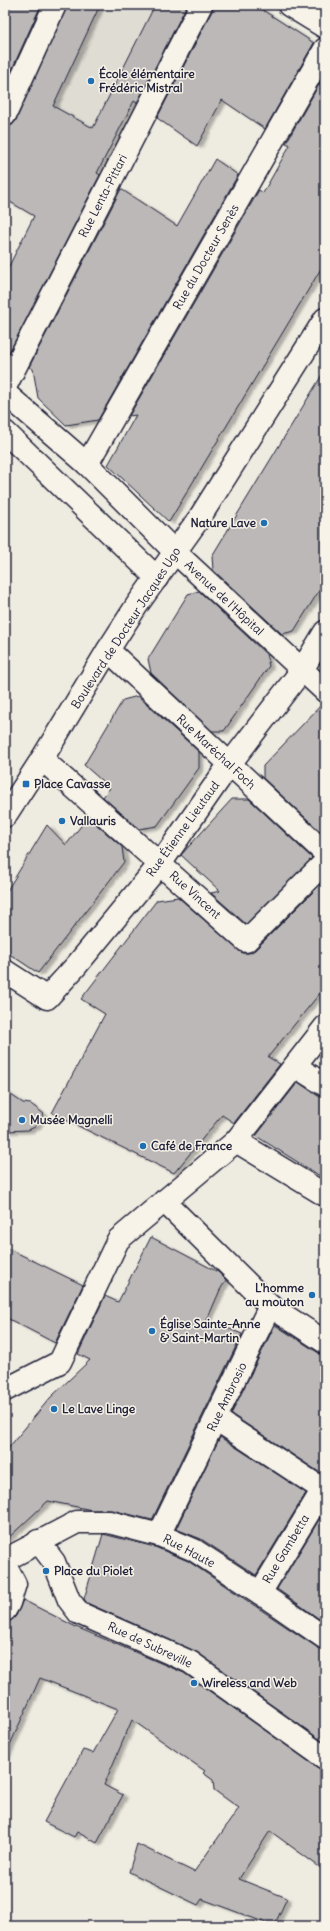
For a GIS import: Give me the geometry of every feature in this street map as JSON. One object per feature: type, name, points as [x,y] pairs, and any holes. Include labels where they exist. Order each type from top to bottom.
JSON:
[{"type":"street","points":[[5,115],[55,5]]},
{"type":"street","name":"Rue Lenta-Pittari","points":[[8,399],[201,5]]},
{"type":"street","points":[[289,5],[325,27]]},
{"type":"street","name":"Rue du Docteur Senès","points":[[80,458],[325,49]]},
{"type":"street","name":"Boulevard de Docteur Jacques Ugo","points":[[5,816],[42,759],[108,650],[200,517],[325,319]]},
{"type":"street","name":"Avenue de l'Hôpital","points":[[8,399],[80,458],[175,552],[325,691]]},
{"type":"street","points":[[5,432],[50,477],[157,578]]},
{"type":"street","points":[[50,477],[80,458]]},
{"type":"street","name":"Rue Étienne Lieutaud","points":[[5,971],[47,998],[160,864],[229,765],[302,670],[325,632]]},
{"type":"street","name":"Rue Maréchal Foch","points":[[108,650],[325,854]]},
{"type":"street","name":"Rue Vincent","points":[[42,759],[246,940],[325,862]]},
{"type":"street","points":[[5,1390],[60,1362],[118,1240],[236,1141],[325,1028]]},
{"type":"street","points":[[295,1066],[325,1085]]},
{"type":"street","points":[[236,1141],[325,1195]]},
{"type":"street","points":[[164,1201],[270,1306],[325,1342]]},
{"type":"street","name":"Rue Ambrosio","points":[[159,1535],[270,1306]]},
{"type":"street","points":[[216,1419],[324,1489]]},
{"type":"street","name":"Rue Gambetta","points":[[260,1593],[324,1489]]},
{"type":"street","name":"Rue Haute","points":[[5,1560],[77,1522],[109,1522],[159,1535],[194,1550],[325,1638]]},
{"type":"street","name":"Rue de Subreville","points":[[38,1542],[54,1562],[69,1600],[79,1613],[190,1662],[325,1758]]},
{"type":"street","points":[[5,1565],[15,1584],[5,1610]]},
{"type":"shaded area","name":"École élémentaire Frédéric Mistral","points":[[72,5],[182,5],[66,234],[5,199],[5,157]]},
{"type":"building","points":[[5,5],[41,5],[5,85]]},
{"type":"building","name":"École élémentaire Frédéric Mistral","points":[[67,5],[100,5],[53,106],[93,128],[155,5],[187,5],[137,103],[134,101],[97,173],[100,175],[9,353],[5,350],[5,274],[34,216],[5,199],[5,127],[12,125],[16,120]]},
{"type":"building","points":[[213,5],[255,5],[314,43],[265,129],[222,100],[197,146],[157,118],[212,11]]},
{"type":"building","points":[[325,74],[325,262],[169,522],[108,465],[136,415],[129,416],[259,190],[263,193],[290,145],[286,143]]},
{"type":"building","points":[[215,159],[238,175],[98,420],[66,425],[38,398],[33,369],[29,367],[121,189],[177,226]]},
{"type":"building","points":[[325,370],[325,581],[294,631],[282,634],[213,570],[212,556]]},
{"type":"building","points":[[199,591],[266,654],[269,666],[224,731],[212,731],[151,673],[148,659],[188,594]]},
{"type":"building","points":[[138,696],[199,752],[199,768],[157,826],[139,829],[103,797],[110,788],[84,765],[123,700]]},
{"type":"building","points":[[323,703],[325,703],[325,836],[263,778],[263,766]]},
{"type":"building","points":[[232,799],[249,799],[312,858],[246,924],[211,893],[220,891],[181,855]]},
{"type":"building","points":[[88,817],[122,847],[124,862],[38,973],[5,951],[5,894],[47,825],[66,845]]},
{"type":"building","points":[[325,880],[325,987],[268,1057],[280,1064],[234,1123],[222,1115],[174,1173],[52,1113],[105,1014],[81,999],[157,900],[178,897],[238,950],[243,953],[249,953],[255,950]]},
{"type":"building","points":[[298,1082],[318,1096],[325,1097],[325,1179],[256,1136]]},
{"type":"building","name":"Musée Magnelli","points":[[5,1091],[23,1103],[31,1104],[44,1114],[35,1127],[28,1130],[5,1131]]},
{"type":"building","points":[[151,1237],[218,1272],[226,1280],[207,1320],[242,1334],[152,1520],[112,1510],[92,1510],[48,1501],[5,1541],[5,1452],[50,1398],[90,1360],[78,1354],[105,1296],[118,1302]]},
{"type":"building","points":[[5,1247],[83,1285],[55,1343],[5,1317]]},
{"type":"building","points":[[275,1325],[325,1357],[325,1474],[322,1474],[231,1414]]},
{"type":"building","points":[[220,1437],[306,1493],[256,1575],[201,1539],[176,1529]]},
{"type":"building","points":[[325,1510],[325,1623],[277,1589]]},
{"type":"building","points":[[103,1534],[155,1547],[188,1561],[318,1648],[325,1650],[325,1743],[197,1652],[87,1603],[84,1599]]},
{"type":"building","points":[[23,1600],[76,1627],[184,1673],[318,1768],[325,1770],[325,1871],[270,1831],[239,1879],[287,1898],[274,1926],[202,1899],[198,1905],[129,1872],[137,1844],[194,1872],[239,1808],[214,1790],[213,1780],[203,1773],[205,1771],[132,1720],[104,1785],[123,1795],[97,1843],[77,1832],[74,1837],[44,1822],[83,1750],[93,1753],[118,1709],[40,1678],[5,1756],[5,1627],[8,1622],[16,1616]]},
{"type":"place","name":"École élémentaire Frédéric Mistral","points":[[91,81]]},
{"type":"place","name":"Nature Lave","points":[[264,523]]},
{"type":"place","name":"Place Cavasse","points":[[26,784]]},
{"type":"place","name":"Vallauris","points":[[62,821]]},
{"type":"place","name":"Musée Magnelli","points":[[22,1120]]},
{"type":"place","name":"Café de France","points":[[143,1146]]},
{"type":"place","name":"L'homme au mouton","points":[[312,1295]]},
{"type":"place","name":"Église Sainte-Anne & Saint-Martin","points":[[152,1331]]},
{"type":"place","name":"Le Lave Linge","points":[[54,1409]]},
{"type":"place","name":"Place du Piolet","points":[[46,1571]]},
{"type":"place","name":"Wireless and Web","points":[[194,1683]]}]
